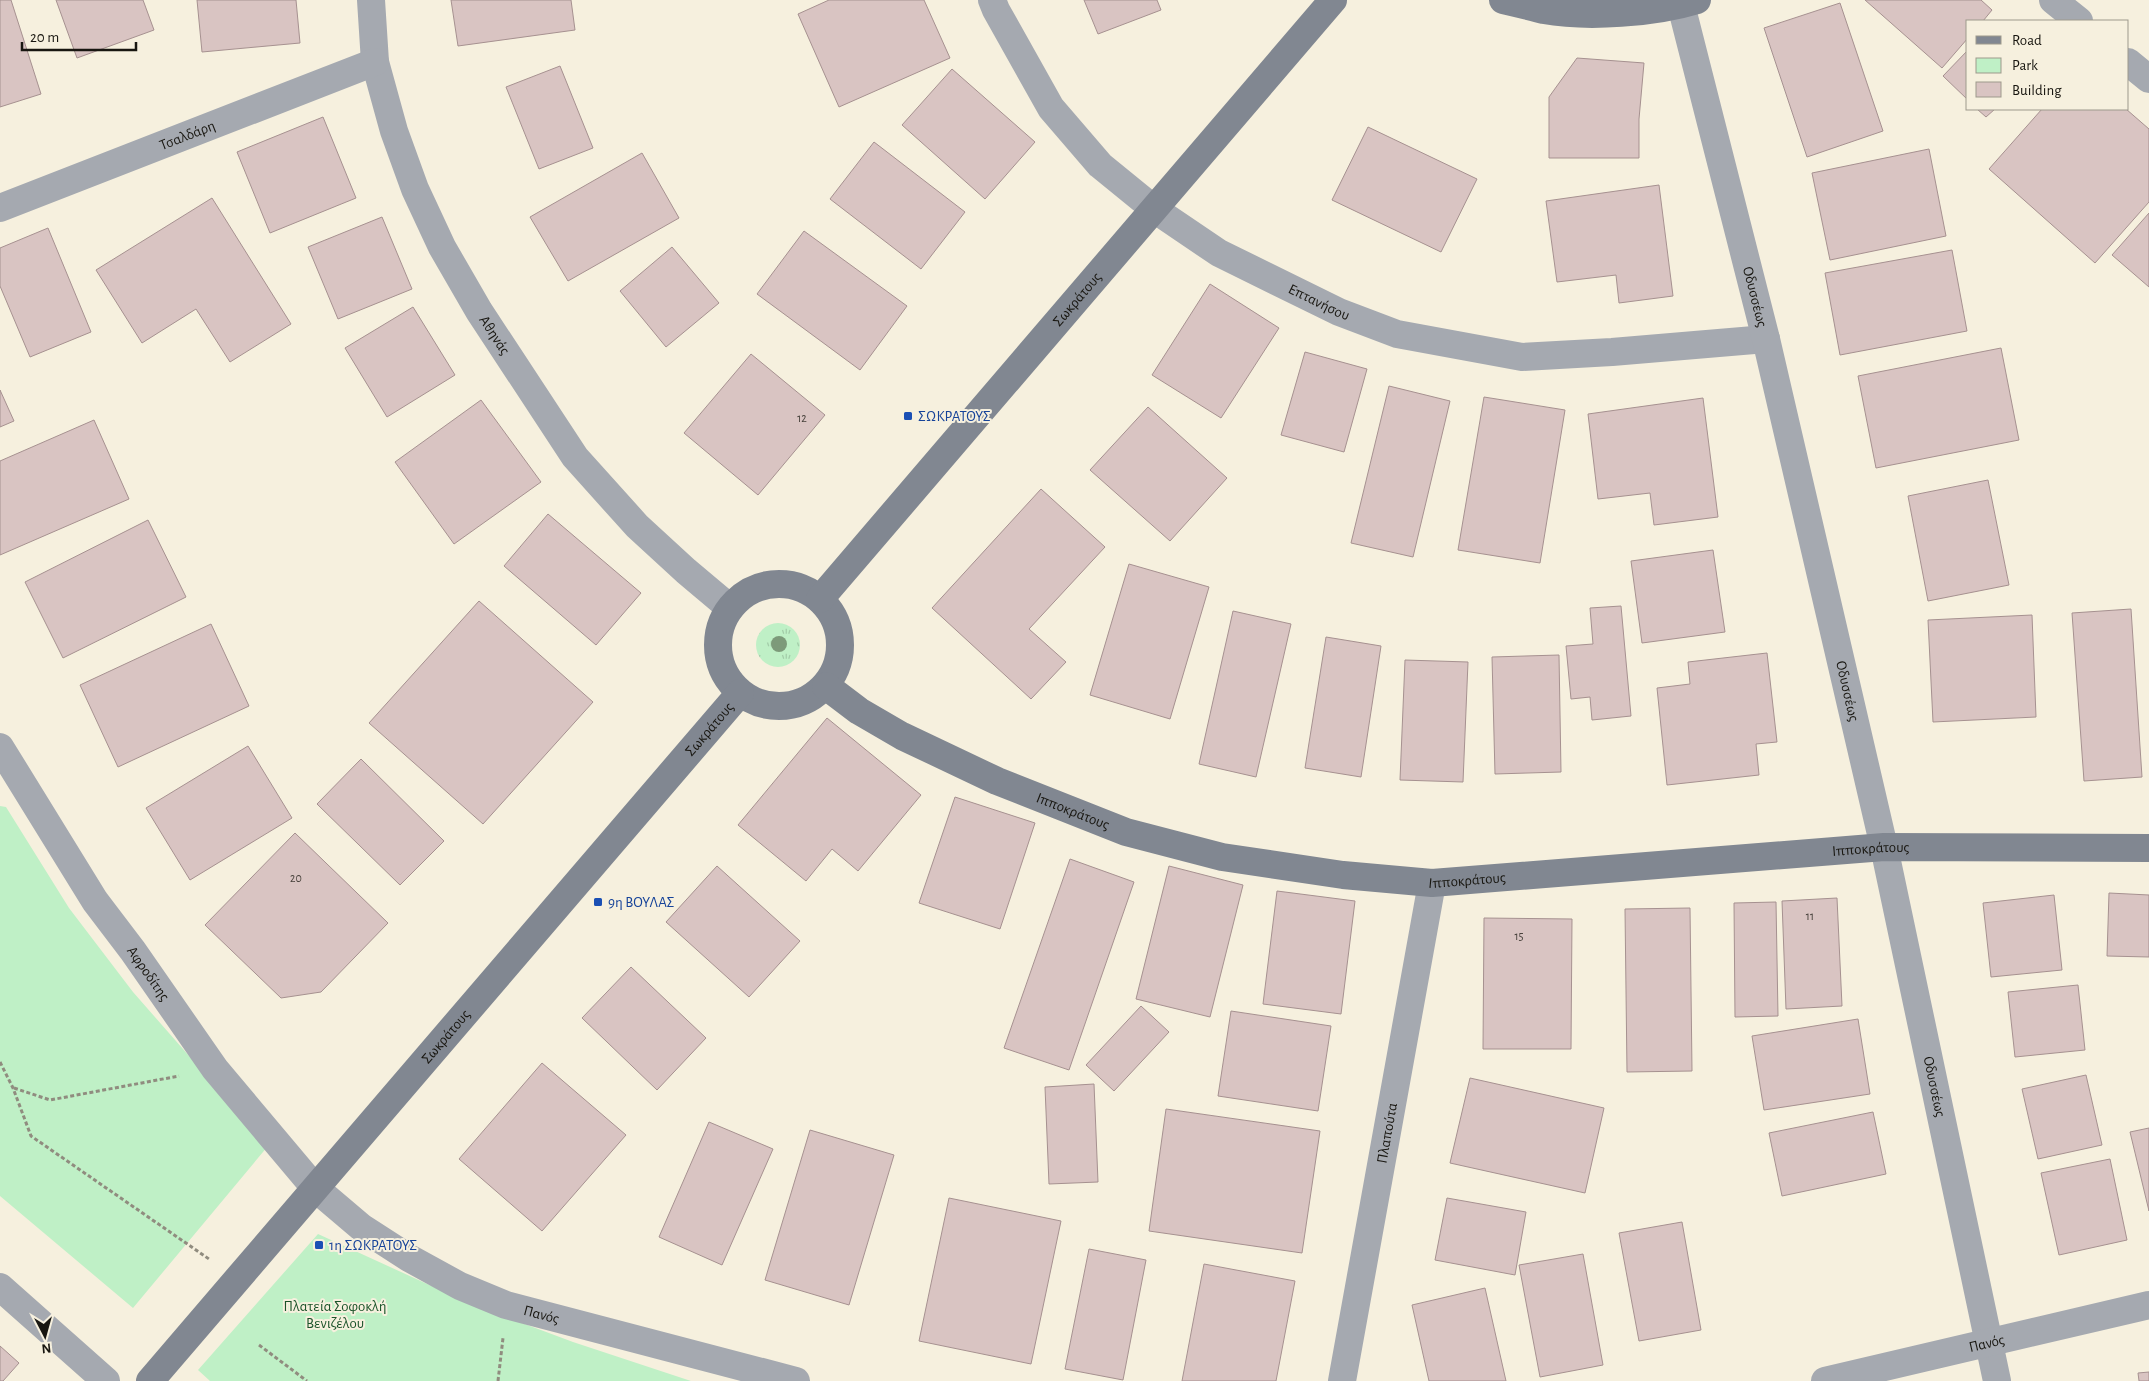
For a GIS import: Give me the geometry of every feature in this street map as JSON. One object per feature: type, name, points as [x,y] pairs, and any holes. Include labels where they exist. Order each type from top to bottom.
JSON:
[{"type":"street","name":"Αθηνάς","points":[[371,0],[374,62],[394,131],[415,189],[442,247],[479,311],[575,457],[637,526],[730,608]]},
{"type":"street","name":"Επτανήσου","points":[[992,0],[1051,108],[1100,165],[1154,209],[1219,253],[1339,312],[1396,334],[1522,357],[1612,352],[1766,338]]},
{"type":"street","name":"Σωκράτους","points":[[820,599],[1333,0]]},
{"type":"street","points":[[1503,0],[1546,10],[1613,14],[1689,2]]},
{"type":"street","points":[[2053,0],[2078,20]]},
{"type":"street","name":"Οδυσσέως","points":[[1689,2],[1884,847],[1997,1381]]},
{"type":"street","name":"Τσαλδάρη","points":[[0,208],[374,62]]},
{"type":"street","points":[[2129,63],[2149,79]]},
{"type":"street","name":"Σωκράτους","points":[[773,584],[790,585],[806,590],[820,599],[832,614],[839,632],[841,651],[836,669],[826,686],[811,698],[793,705],[774,706],[756,702],[740,693],[729,681],[722,667],[718,652],[718,637],[722,622],[730,608],[742,596],[757,588],[773,584]]},
{"type":"street","name":"Ιπποκράτους","points":[[826,686],[859,711],[902,736],[997,780],[1126,832],[1222,857],[1343,876],[1432,883],[1884,847],[2149,848]]},
{"type":"street","name":"Σωκράτους","points":[[150,1381],[740,693]]},
{"type":"street","name":"Αφροδίτης","points":[[0,747],[96,901],[215,1069],[315,1188]]},
{"type":"street","name":"Πλαπούτα","points":[[1342,1381],[1432,883]]},
{"type":"street","name":"Πανός","points":[[315,1188],[361,1228],[409,1258],[460,1286],[506,1306],[796,1381]]},
{"type":"street","points":[[0,1287],[106,1381]]},
{"type":"street","name":"Πανός","points":[[1825,1381],[2149,1305]]},
{"type":"path","points":[[0,1062],[14,1088],[31,1136],[238,1279]]},
{"type":"path","points":[[14,1088],[50,1100],[215,1069]]},
{"type":"path","points":[[498,1381],[506,1306]]},
{"type":"path","points":[[259,1345],[308,1381]]},
{"type":"green space","points":[[778,623],[790,627],[796,633],[800,645],[796,657],[790,663],[778,667],[766,663],[760,657],[756,645],[760,633],[766,627]]},
{"type":"green space","points":[[0,806],[6,807],[69,908],[133,992],[268,1146],[133,1308],[0,1196]]},
{"type":"green space","name":"Πλατεία Σοφοκλή Βενιζέλου","points":[[318,1234],[471,1304],[573,1342],[691,1381],[210,1381],[198,1370]]},
{"type":"building","points":[[0,0],[11,0],[41,94],[0,107]]},
{"type":"building","points":[[56,0],[143,0],[154,30],[77,58]]},
{"type":"building","points":[[197,0],[296,0],[300,43],[202,52]]},
{"type":"building","points":[[451,0],[571,0],[575,30],[458,46]]},
{"type":"building","points":[[829,0],[924,0],[950,58],[839,107],[798,14]]},
{"type":"building","points":[[1084,0],[1157,0],[1161,10],[1098,34]]},
{"type":"building","points":[[1865,0],[1981,0],[1992,10],[1984,20],[1966,20],[1966,40],[1942,68]]},
{"type":"building","points":[[1840,3],[1883,131],[1807,157],[1764,28]]},
{"type":"building","points":[[1966,52],[1966,98],[1943,76]]},
{"type":"building","points":[[1577,58],[1644,63],[1639,119],[1639,158],[1549,158],[1549,97]]},
{"type":"building","points":[[560,66],[593,148],[539,169],[506,87]]},
{"type":"building","points":[[952,69],[1035,142],[985,199],[902,125]]},
{"type":"building","points":[[1978,110],[1994,110],[1986,117]]},
{"type":"building","points":[[2041,110],[2127,110],[2149,129],[2149,202],[2095,263],[1989,169]]},
{"type":"building","points":[[323,117],[356,198],[270,233],[237,152]]},
{"type":"building","points":[[1368,127],[1477,179],[1441,252],[1332,200]]},
{"type":"building","points":[[874,142],[965,212],[921,269],[830,199]]},
{"type":"building","points":[[1929,149],[1946,236],[1830,260],[1812,173]]},
{"type":"building","points":[[642,153],[679,218],[568,281],[530,217]]},
{"type":"building","points":[[1659,185],[1673,296],[1619,303],[1616,275],[1557,282],[1546,201]]},
{"type":"building","points":[[212,198],[291,324],[230,362],[196,309],[142,343],[96,270]]},
{"type":"building","points":[[2149,213],[2149,287],[2112,255]]},
{"type":"building","points":[[382,217],[412,289],[338,319],[308,247]]},
{"type":"building","points":[[48,228],[91,332],[30,357],[0,286],[0,248]]},
{"type":"building","points":[[804,231],[907,306],[860,370],[757,294]]},
{"type":"building","points":[[672,247],[719,303],[666,347],[620,291]]},
{"type":"building","points":[[1952,250],[1967,331],[1840,355],[1825,273]]},
{"type":"building","points":[[1210,284],[1279,328],[1221,418],[1152,375]]},
{"type":"building","points":[[413,307],[455,375],[387,417],[345,348]]},
{"type":"building","points":[[2001,348],[2019,440],[1876,468],[1858,376]]},
{"type":"building","points":[[1305,352],[1367,369],[1344,452],[1281,435]]},
{"type":"building","points":[[751,354],[825,415],[758,495],[684,433]]},
{"type":"building","points":[[1389,386],[1450,401],[1413,557],[1351,543]]},
{"type":"building","points":[[0,390],[14,421],[0,427]]},
{"type":"building","points":[[1484,397],[1565,410],[1540,563],[1458,550]]},
{"type":"building","points":[[1703,398],[1718,517],[1654,525],[1650,493],[1598,499],[1588,414]]},
{"type":"building","points":[[481,400],[541,482],[454,544],[395,462]]},
{"type":"building","points":[[1148,407],[1227,478],[1170,541],[1090,470]]},
{"type":"building","points":[[94,420],[129,499],[0,555],[0,461]]},
{"type":"building","points":[[1988,480],[2009,585],[1928,601],[1908,496]]},
{"type":"building","points":[[1041,489],[1105,547],[1029,629],[1066,662],[1031,699],[932,608]]},
{"type":"building","points":[[548,514],[641,593],[596,645],[504,566]]},
{"type":"building","points":[[148,520],[186,597],[63,658],[25,582]]},
{"type":"building","points":[[1713,550],[1725,632],[1642,643],[1631,561]]},
{"type":"building","points":[[1129,564],[1209,587],[1170,719],[1090,695]]},
{"type":"building","points":[[479,601],[593,702],[483,824],[369,723]]},
{"type":"building","points":[[1621,606],[1631,716],[1592,720],[1590,697],[1571,699],[1566,646],[1593,644],[1590,608]]},
{"type":"building","points":[[2131,609],[2142,777],[2084,781],[2072,613]]},
{"type":"building","points":[[1233,611],[1291,624],[1256,777],[1199,764]]},
{"type":"building","points":[[2032,615],[2036,717],[1933,722],[1928,620]]},
{"type":"building","points":[[211,624],[249,706],[118,767],[80,685]]},
{"type":"building","points":[[1326,637],[1381,646],[1361,777],[1305,768]]},
{"type":"building","points":[[1767,653],[1777,742],[1756,744],[1759,775],[1667,785],[1657,688],[1690,684],[1688,662]]},
{"type":"building","points":[[1559,655],[1561,772],[1495,774],[1492,657]]},
{"type":"building","points":[[1405,660],[1468,662],[1463,782],[1400,780]]},
{"type":"building","points":[[827,718],[921,795],[858,871],[832,849],[806,881],[738,825]]},
{"type":"building","points":[[248,746],[292,818],[190,880],[146,808]]},
{"type":"building","points":[[361,759],[444,841],[400,885],[317,804]]},
{"type":"building","points":[[955,797],[1035,823],[1000,929],[919,903]]},
{"type":"building","points":[[295,833],[388,923],[321,992],[281,998],[205,925]]},
{"type":"building","points":[[1070,859],[1134,882],[1069,1070],[1004,1048]]},
{"type":"building","points":[[717,866],[800,941],[749,997],[666,922]]},
{"type":"building","points":[[1169,866],[1243,885],[1210,1017],[1136,999]]},
{"type":"building","points":[[1277,891],[1355,901],[1341,1014],[1263,1004]]},
{"type":"building","points":[[2109,893],[2149,895],[2149,957],[2107,956]]},
{"type":"building","points":[[2054,895],[2062,970],[1991,977],[1983,903]]},
{"type":"building","points":[[1837,898],[1842,1006],[1786,1009],[1782,901]]},
{"type":"building","points":[[1776,902],[1778,1016],[1735,1017],[1734,903]]},
{"type":"building","points":[[1690,908],[1692,1071],[1627,1072],[1625,909]]},
{"type":"building","points":[[1484,918],[1572,919],[1571,1049],[1483,1049]]},
{"type":"building","points":[[631,967],[706,1038],[657,1090],[582,1018]]},
{"type":"building","points":[[2078,985],[2085,1050],[2015,1057],[2008,992]]},
{"type":"building","points":[[1141,1006],[1169,1032],[1114,1091],[1086,1065]]},
{"type":"building","points":[[1231,1011],[1331,1026],[1318,1111],[1218,1096]]},
{"type":"building","points":[[1858,1019],[1870,1094],[1764,1110],[1752,1036]]},
{"type":"building","points":[[542,1063],[626,1135],[542,1231],[459,1159]]},
{"type":"building","points":[[2086,1075],[2102,1145],[2038,1159],[2022,1089]]},
{"type":"building","points":[[1470,1078],[1604,1108],[1585,1193],[1450,1163]]},
{"type":"building","points":[[1094,1084],[1098,1182],[1049,1184],[1045,1087]]},
{"type":"building","points":[[1166,1109],[1320,1131],[1302,1253],[1149,1231]]},
{"type":"building","points":[[1873,1112],[1886,1174],[1782,1196],[1769,1133]]},
{"type":"building","points":[[709,1122],[773,1149],[722,1265],[659,1237]]},
{"type":"building","points":[[2149,1128],[2149,1211],[2130,1132]]},
{"type":"building","points":[[810,1130],[894,1155],[849,1305],[765,1280]]},
{"type":"building","points":[[2110,1159],[2127,1240],[2059,1255],[2041,1173]]},
{"type":"building","points":[[949,1198],[1061,1221],[1031,1364],[919,1341]]},
{"type":"building","points":[[1447,1198],[1526,1212],[1515,1275],[1435,1260]]},
{"type":"building","points":[[1682,1222],[1701,1330],[1639,1341],[1619,1233]]},
{"type":"building","points":[[1089,1249],[1146,1260],[1123,1380],[1065,1369]]},
{"type":"building","points":[[1583,1254],[1603,1365],[1540,1377],[1519,1265]]},
{"type":"building","points":[[1204,1264],[1295,1281],[1276,1381],[1182,1381]]},
{"type":"building","points":[[1485,1288],[1506,1381],[1429,1381],[1412,1305]]},
{"type":"building","points":[[0,1346],[19,1363],[3,1381],[0,1381]]},
{"type":"building","points":[[2149,1372],[2149,1381],[2139,1381],[2138,1373]]},
{"type":"place","name":"ΣΩΚΡΑΤΟΥΣ","points":[[908,416]]},
{"type":"place","name":"9η ΒΟΥΛΑΣ","points":[[598,902]]},
{"type":"place","name":"1η ΣΩΚΡΑΤΟΥΣ","points":[[319,1245]]}]
